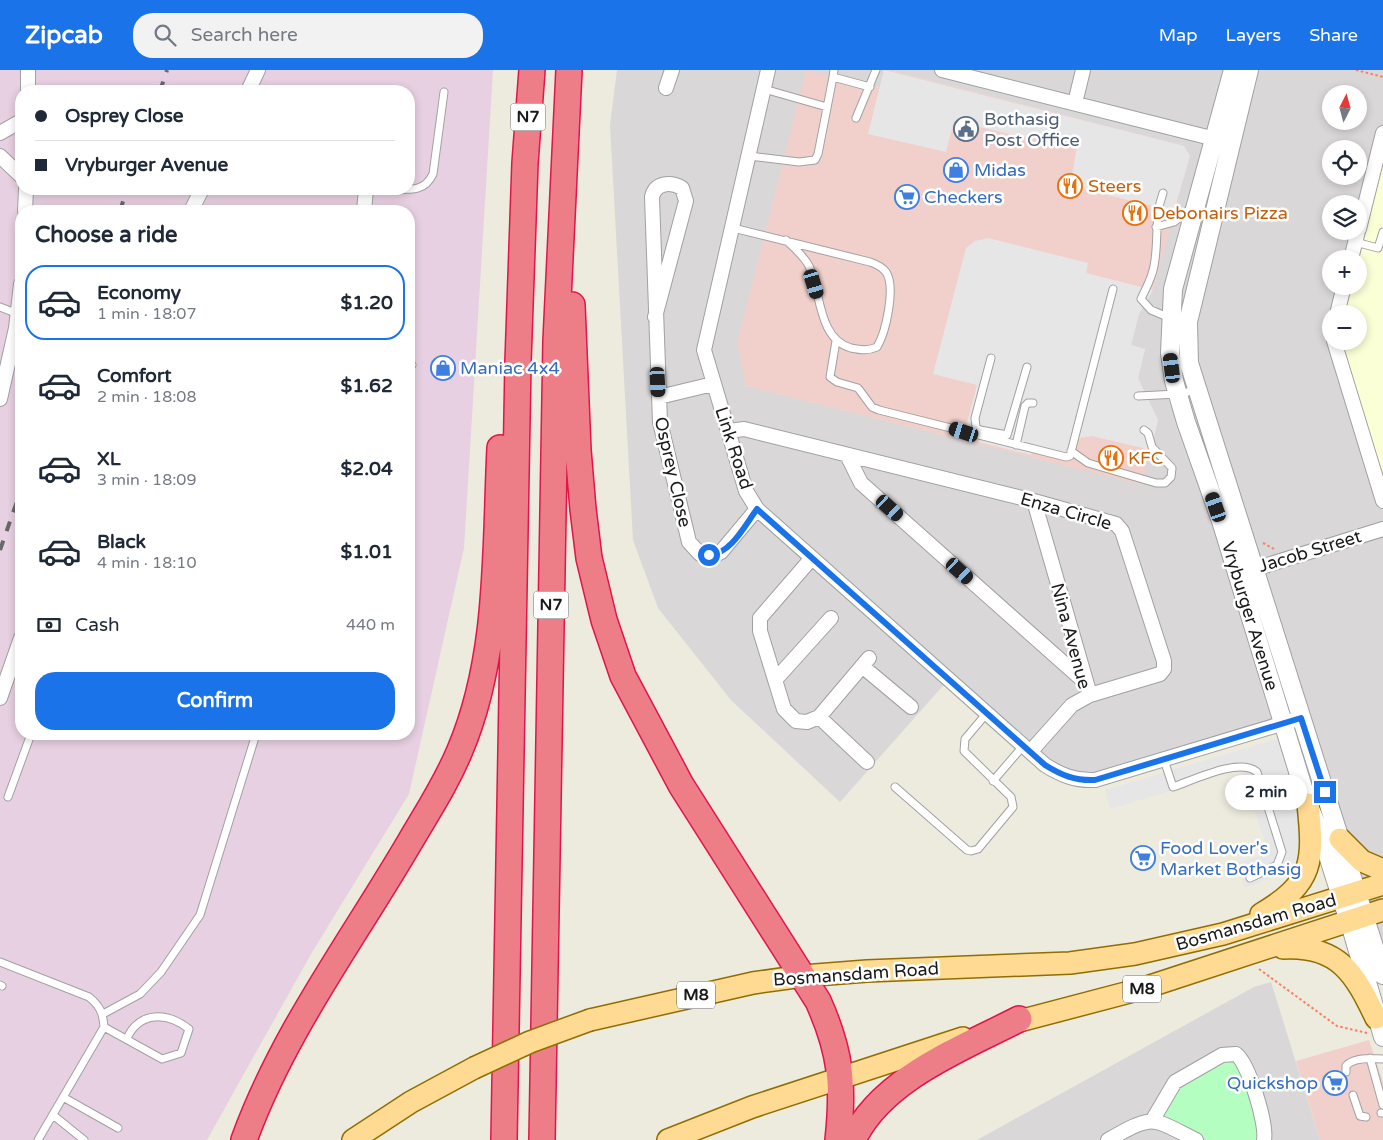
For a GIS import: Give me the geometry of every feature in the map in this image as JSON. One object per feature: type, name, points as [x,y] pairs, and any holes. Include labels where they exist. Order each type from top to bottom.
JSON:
[{"type":"highway","name":"N7","points":[[504,1140],[518,372],[525,163],[532,70]]},
{"type":"highway","name":"N7","points":[[542,1140],[555,371],[562,199],[570,70]]},
{"type":"highway","points":[[244,1140],[276,1063],[436,797],[460,750],[472,715],[488,642],[493,586],[514,187],[525,163]]},
{"type":"highway","points":[[562,199],[568,225],[578,450],[583,509],[589,558],[604,620],[624,676],[649,728],[699,814],[803,976],[831,1030],[841,1078],[838,1140]]},
{"type":"highway","points":[[853,1140],[866,1118],[891,1091],[945,1058],[1019,1020]]},
{"type":"main road","points":[[1223,934],[1282,901],[1299,884],[1310,858],[1311,835],[1308,804]]},
{"type":"main road","points":[[1340,839],[1362,861],[1383,870]]},
{"type":"main road","name":"Bosmansdam Road","points":[[353,1140],[412,1102],[474,1068],[590,1020],[744,985],[803,976],[877,970],[1070,963],[1170,947],[1223,934],[1383,884]]},
{"type":"main road","name":"Bosmansdam Road","points":[[668,1140],[752,1107],[1019,1020],[1260,957],[1365,916]]},
{"type":"main road","points":[[1260,957],[1306,948],[1333,958],[1355,977],[1376,1030]]},
{"type":"street","points":[[28,70],[28,85]]},
{"type":"street","points":[[251,85],[258,70]]},
{"type":"street","points":[[666,88],[672,70]]},
{"type":"street","name":"Link Road","points":[[768,70],[705,344],[705,357],[746,491],[757,509],[1045,765],[1062,775],[1086,780],[1164,760],[1301,718]]},
{"type":"street","points":[[942,70],[1223,141]]},
{"type":"street","points":[[1075,103],[1083,70]]},
{"type":"street","name":"Vryburger Avenue","points":[[1233,70],[1223,141],[1188,322],[1189,363],[1284,724],[1308,804],[1322,840],[1348,895]]},
{"type":"street","name":"Vryburger Avenue","points":[[1249,70],[1223,141],[1199,197],[1173,289],[1170,318],[1170,354],[1178,394],[1301,718],[1340,839],[1348,895]]},
{"type":"street","points":[[0,133],[15,124]]},
{"type":"street","points":[[1367,195],[1383,133]]},
{"type":"street","points":[[0,156],[15,170]]},
{"type":"street","name":"Osprey Close","points":[[655,317],[686,200],[682,188],[668,184],[659,186],[653,191],[652,198],[655,317],[660,422],[689,542],[700,554],[709,555],[721,552],[757,509]]},
{"type":"street","points":[[0,399],[15,328]]},
{"type":"street","points":[[1337,350],[1383,501]]},
{"type":"street","name":"Osprey Close","points":[[659,398],[713,384]]},
{"type":"street","name":"Enza Circle","points":[[728,431],[744,429],[1034,501],[1110,521],[1120,526],[1164,661],[1164,669],[1160,674],[1088,689]]},
{"type":"street","points":[[847,456],[862,483],[1088,689]]},
{"type":"street","name":"Nina Avenue","points":[[1027,748],[1088,689],[1034,501]]},
{"type":"street","name":"Jacob Street","points":[[1245,572],[1383,529]]},
{"type":"street","points":[[811,559],[760,618],[760,631],[784,709],[791,718],[807,722],[818,717],[865,662],[911,707]]},
{"type":"street","points":[[776,680],[831,618]]},
{"type":"street","points":[[0,698],[15,655]]},
{"type":"street","points":[[818,717],[866,762]]},
{"type":"street","points":[[1348,895],[1365,916],[1383,975]]},
{"type":"street","points":[[1365,916],[1376,1030]]},
{"type":"street","points":[[1152,1121],[1175,1082],[1222,1055],[1236,1054],[1246,1066],[1264,1127],[1264,1140]]},
{"type":"street","points":[[1108,1140],[1137,1124],[1152,1121],[1196,1140]]},
{"type":"lane","points":[[856,118],[876,70]]},
{"type":"lane","points":[[749,156],[799,162],[815,160],[834,73],[870,87]]},
{"type":"lane","points":[[764,89],[827,107]]},
{"type":"lane","points":[[415,188],[422,188],[429,182],[433,174],[444,92]]},
{"type":"lane","points":[[1163,193],[1157,214],[1154,266],[1141,299],[1151,310],[1170,318]]},
{"type":"lane","points":[[1156,227],[1180,219],[1199,197]]},
{"type":"lane","points":[[733,228],[786,240],[880,266],[889,278],[892,292],[877,347],[867,351],[859,350],[846,346],[836,340],[830,333],[810,268],[803,257],[786,240]]},
{"type":"lane","points":[[1366,240],[1378,248],[1383,232]]},
{"type":"lane","points":[[836,340],[830,377],[837,382],[858,388],[872,407],[1066,457],[1070,456],[1114,289]]},
{"type":"lane","points":[[0,307],[15,313]]},
{"type":"lane","points":[[992,358],[976,418],[976,427],[987,432],[1007,435],[1010,432],[1027,367]]},
{"type":"lane","points":[[1138,396],[1178,394],[1197,390]]},
{"type":"lane","points":[[1016,445],[1025,406],[1028,402],[1033,403]]},
{"type":"lane","points":[[1071,451],[1093,465],[1156,483],[1165,483],[1171,477],[1172,468],[1152,448],[1148,432],[1144,430]]},
{"type":"lane","points":[[895,787],[958,843],[971,851],[978,849],[1013,807],[1010,798],[968,756],[963,748],[965,739],[987,713]]},
{"type":"lane","points":[[8,797],[29,740]]},
{"type":"lane","points":[[103,1014],[140,994],[161,972],[200,916],[254,740]]},
{"type":"lane","points":[[993,781],[1027,748]]},
{"type":"lane","points":[[1164,760],[1172,786],[1237,766],[1258,772],[1282,852],[1280,861],[1275,867],[1250,878]]},
{"type":"lane","points":[[0,962],[89,997],[97,1003],[103,1014],[104,1027],[38,1140]]},
{"type":"lane","points":[[104,1027],[162,1059],[180,1053],[189,1029],[182,1024],[163,1017],[147,1018],[133,1026],[127,1038]]},
{"type":"lane","points":[[1370,1058],[1383,1104]]},
{"type":"lane","points":[[1346,1072],[1346,1066],[1349,1063],[1370,1058],[1383,1059]]},
{"type":"lane","points":[[1353,1095],[1360,1116],[1366,1118]]},
{"type":"lane","points":[[63,1097],[118,1128]]},
{"type":"lane","points":[[53,1115],[84,1140]]},
{"type":"path","points":[[1356,70],[1383,77]]},
{"type":"path","points":[[1259,541],[1280,552]]},
{"type":"path","points":[[1260,957],[1337,1026],[1376,1030]]},
{"type":"shaded area","points":[[0,70],[493,70],[464,548],[409,794],[311,954],[207,1140],[0,1140]]},
{"type":"shaded area","points":[[617,70],[884,70],[880,88],[806,71],[1158,420],[1138,378],[1145,349],[1131,345],[1139,314],[1153,290],[1189,156],[1184,146],[889,70],[1383,70],[1383,987],[1365,934],[1349,905],[1293,725],[1069,779],[948,680],[840,802],[731,700],[658,608],[633,540],[610,125]]},
{"type":"shaded area","points":[[806,70],[879,88],[884,70],[889,70],[1184,146],[1190,156],[1153,290],[1139,314],[1131,345],[1145,349],[1138,378],[1158,420],[1142,485],[746,386],[737,344]]},
{"type":"shaded area","points":[[884,70],[1184,146],[1190,156],[1174,211],[1070,186],[1078,141],[1030,132],[1028,138],[954,121],[946,152],[868,134]]},
{"type":"shaded area","points":[[1383,163],[1383,476],[1344,350],[1367,350],[1367,305],[1347,305],[1350,295],[1367,295],[1367,250],[1361,250],[1364,240],[1367,240],[1367,227]]},
{"type":"shaded area","points":[[988,238],[1088,263],[1086,273],[1153,290],[1139,314],[1131,345],[1145,349],[1138,378],[1158,420],[1151,450],[1092,436],[1075,439],[1071,455],[1033,446],[1031,455],[963,438],[977,385],[933,374],[966,248],[975,241]]},
{"type":"shaded area","points":[[1277,739],[1300,808],[1303,835],[1297,856],[1288,871],[1245,888],[1237,863],[1269,853],[1240,770],[1110,809],[1105,790]]},
{"type":"shaded area","points":[[1271,982],[1320,1140],[977,1140],[1254,987]]},
{"type":"shaded area","points":[[1369,1040],[1383,1082],[1383,1140],[1320,1140],[1296,1061]]},
{"type":"green space","points":[[1227,1058],[1239,1063],[1261,1130],[1259,1140],[1208,1140],[1167,1120],[1163,1113],[1179,1085]]},
{"type":"railway","points":[[162,85],[167,70]]},
{"type":"railway","points":[[122,205],[125,195]]},
{"type":"railway","points":[[0,550],[15,507]]},
{"type":"place","name":"Bothasig Post Office","points":[[966,129]]},
{"type":"place","name":"Midas","points":[[956,170]]},
{"type":"place","name":"Steers","points":[[1070,186]]},
{"type":"place","name":"Checkers","points":[[907,197]]},
{"type":"place","name":"Debonairs Pizza","points":[[1135,213]]},
{"type":"place","name":"Maniac 4x4","points":[[443,368]]},
{"type":"place","name":"KFC","points":[[1111,458]]},
{"type":"place","name":"Food Lover's Market Bothasig","points":[[1143,858]]},
{"type":"place","name":"Quickshop","points":[[1335,1083]]},
{"type":"route","points":[[709,555],[721,552],[727,548],[757,509],[1045,765],[1069,778],[1095,780],[1301,718],[1325,792]]}]
